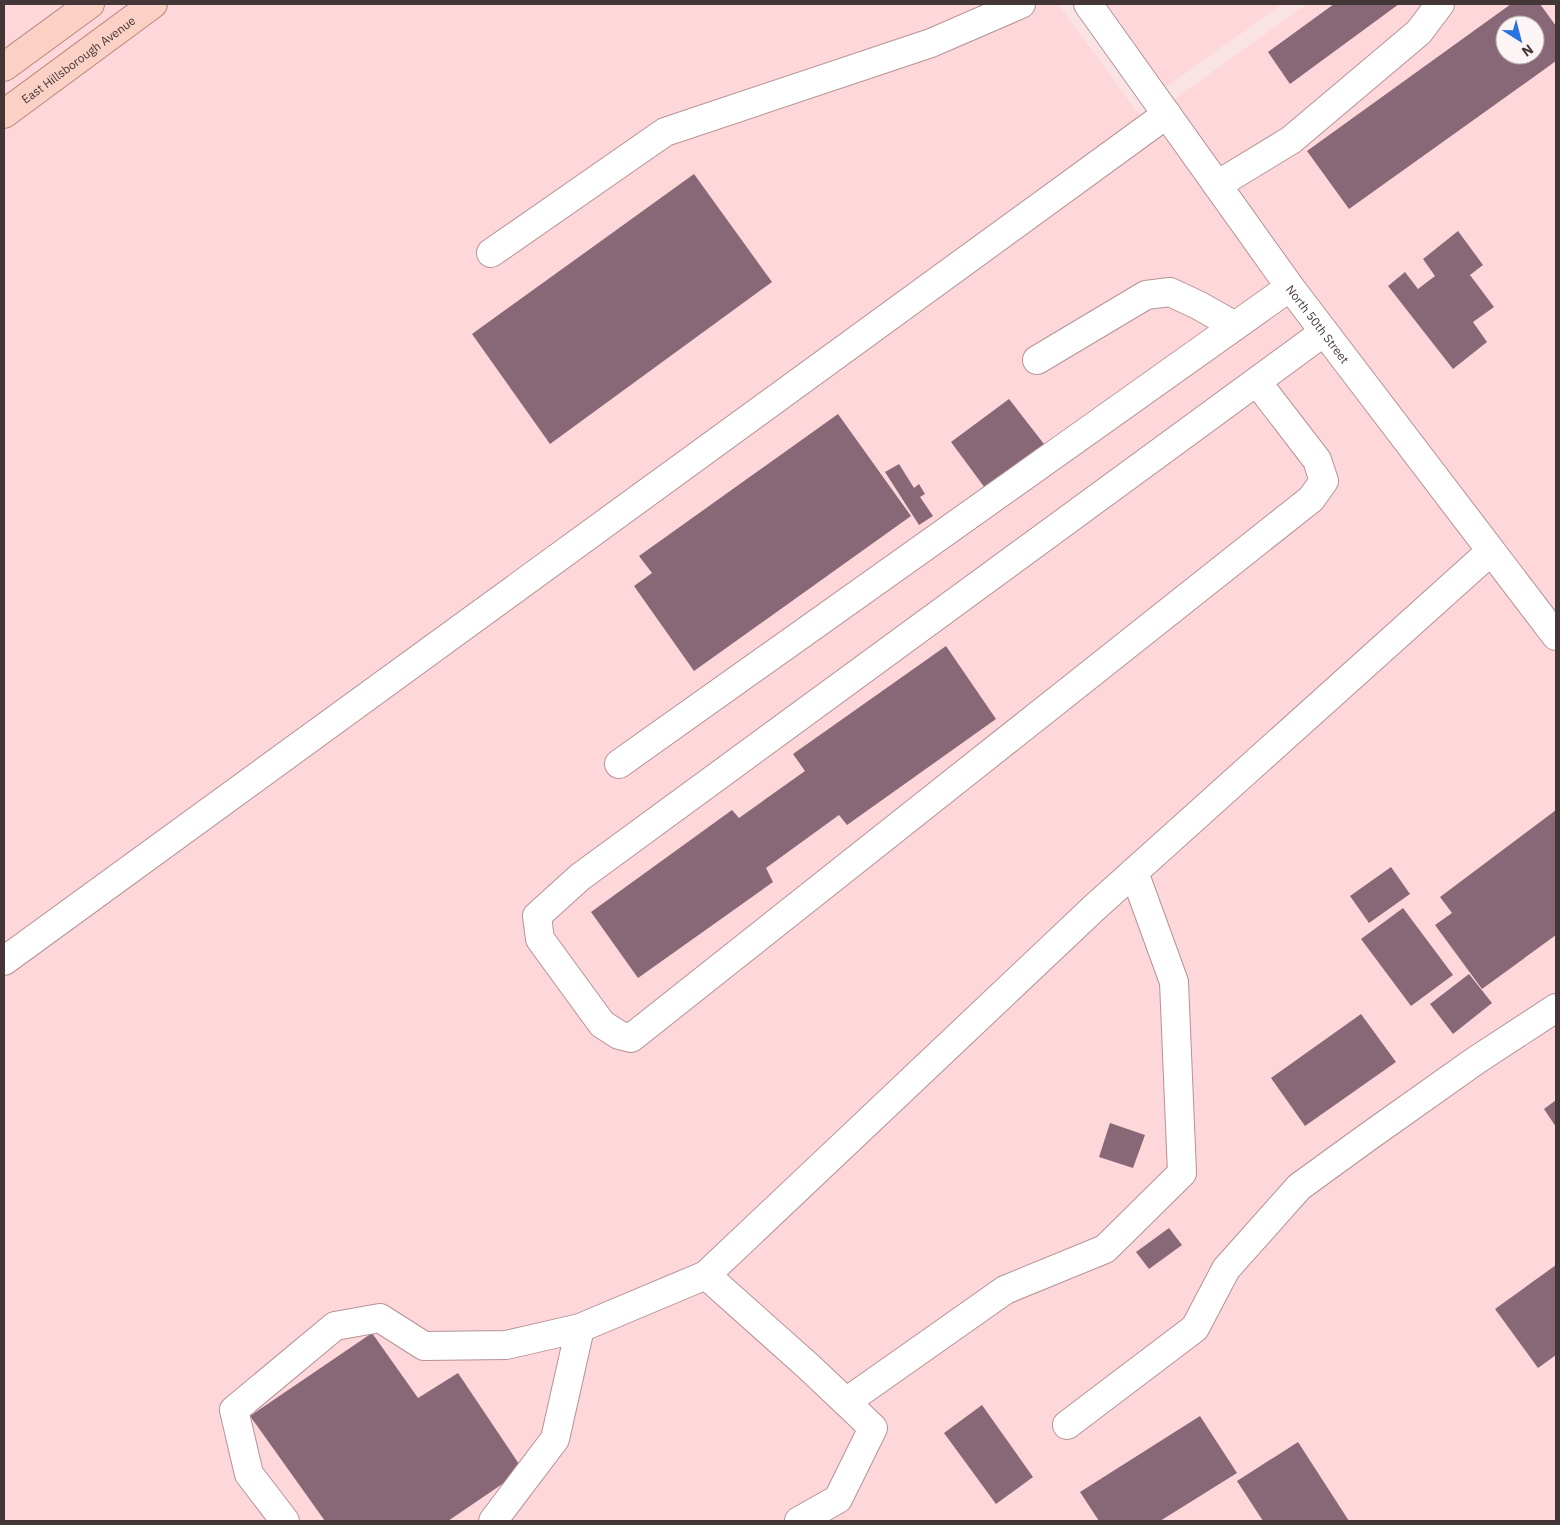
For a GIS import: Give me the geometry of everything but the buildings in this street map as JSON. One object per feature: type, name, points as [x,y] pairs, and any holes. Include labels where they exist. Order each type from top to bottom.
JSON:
[{"type":"main road","points":[[4,67],[90,4]]},
{"type":"main road","name":"East Hillsborough Avenue","points":[[4,114],[153,4]]},
{"type":"street","points":[[492,253],[666,132],[931,43],[1021,4]]},
{"type":"street","name":"North 50th Street","points":[[1088,4],[1290,287],[1556,636]]},
{"type":"street","points":[[1217,185],[1291,140],[1419,32],[1440,4]]},
{"type":"street","points":[[4,961],[1167,114]]},
{"type":"street","points":[[619,764],[1290,287]]},
{"type":"street","points":[[1038,360],[1146,295],[1170,292],[1198,305],[1234,326]]},
{"type":"street","points":[[1257,382],[1317,460],[1324,480],[1311,499],[631,1038],[619,1035],[602,1024],[540,939],[537,916],[580,877],[1324,332]]},
{"type":"street","points":[[285,1521],[250,1474],[234,1410],[335,1326],[380,1318],[424,1346],[506,1345],[580,1328],[706,1275],[1134,872],[1491,551]]},
{"type":"street","points":[[846,1402],[1005,1290],[1105,1249],[1182,1173],[1174,982],[1134,872]]},
{"type":"street","points":[[1068,1425],[1195,1328],[1226,1269],[1299,1187],[1459,1072],[1556,1008]]},
{"type":"street","points":[[706,1275],[809,1367],[873,1428],[838,1499],[799,1521]]},
{"type":"street","points":[[493,1521],[555,1439],[580,1328]]},
{"type":"shaded area","points":[[4,4],[1058,4],[1144,121],[1307,4],[1556,4],[1556,1521],[4,1521]]},
{"type":"shaded area","points":[[1107,4],[1282,4],[1166,87]]}]
